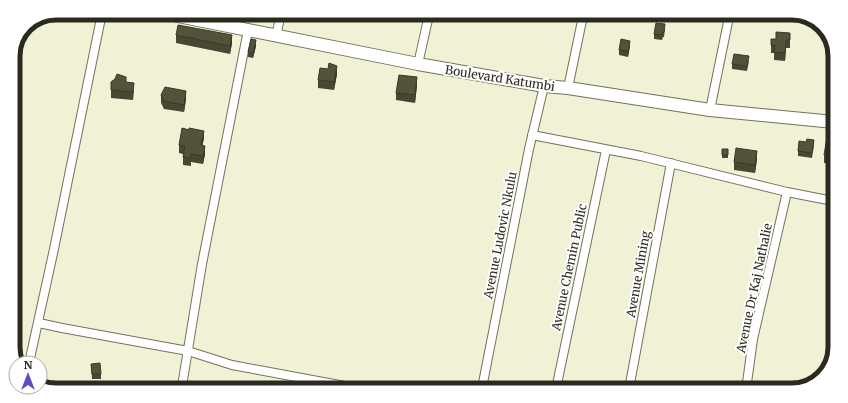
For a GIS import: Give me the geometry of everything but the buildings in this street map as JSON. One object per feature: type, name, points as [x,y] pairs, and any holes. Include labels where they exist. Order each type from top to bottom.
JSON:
[{"type":"street","points":[[31,355],[101,20]]},
{"type":"street","name":"Boulevard Katumbi","points":[[198,20],[418,64],[544,86],[568,88],[710,110],[828,121]]},
{"type":"street","points":[[276,36],[280,20]]},
{"type":"street","points":[[418,64],[428,20]]},
{"type":"street","points":[[568,88],[582,20]]},
{"type":"street","points":[[710,110],[728,20]]},
{"type":"street","points":[[183,383],[202,264],[248,30]]},
{"type":"street","name":"Avenue Ludovic Nkulu","points":[[483,383],[532,135],[544,86]]},
{"type":"street","points":[[532,135],[641,156],[787,192],[828,200]]},
{"type":"street","name":"Avenue Chemin Public","points":[[557,383],[606,150]]},
{"type":"street","name":"Avenue Mining","points":[[630,383],[671,163]]},
{"type":"street","name":"Avenue Dr Kaj Nathalie","points":[[747,383],[754,339],[787,192]]},
{"type":"street","points":[[38,323],[188,351],[232,365],[318,383]]}]
